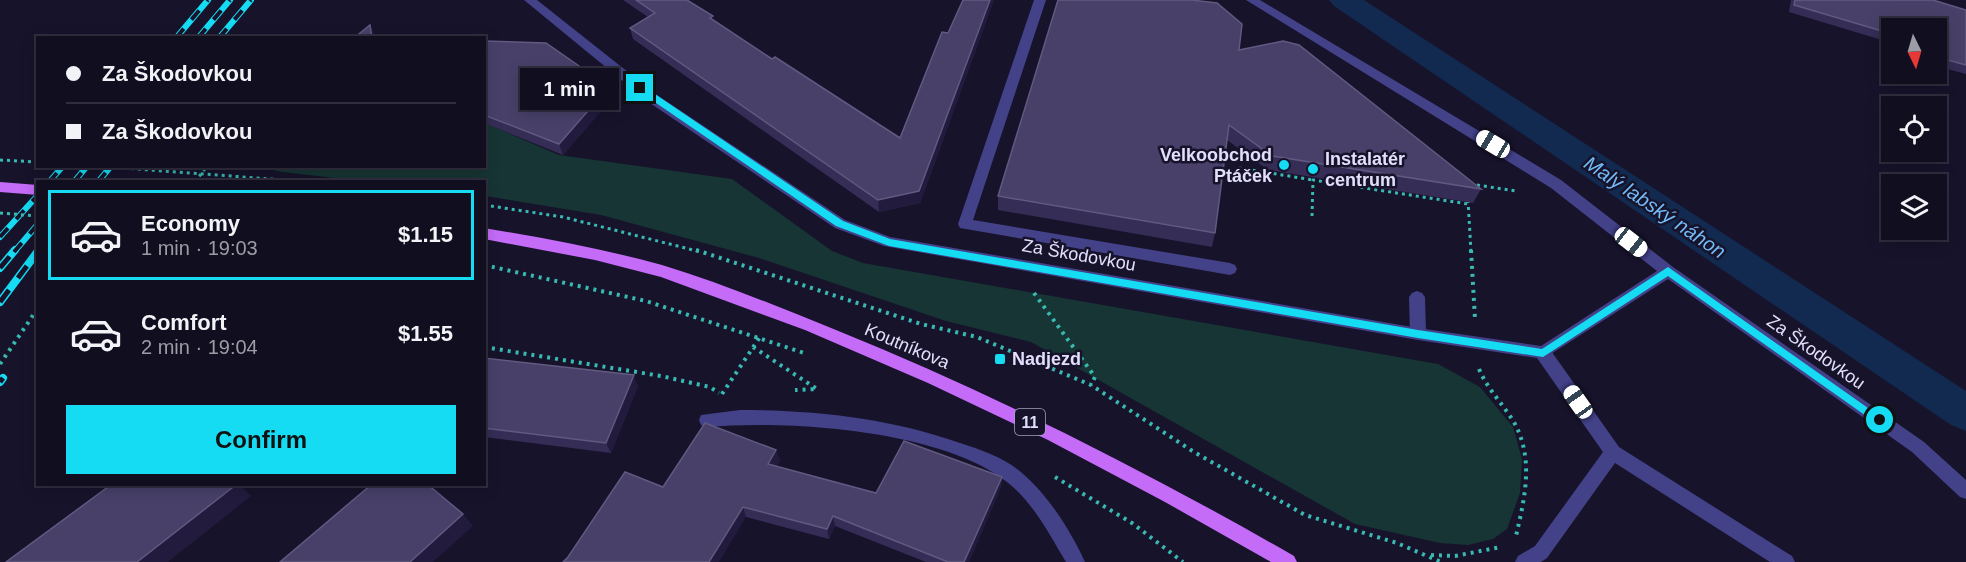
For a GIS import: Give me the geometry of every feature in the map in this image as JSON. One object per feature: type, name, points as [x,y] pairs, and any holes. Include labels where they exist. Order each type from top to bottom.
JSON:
[{"type":"main road","points":[[0,187],[36,190]]},
{"type":"main road","name":"Koutníkova","points":[[486,233],[601,256],[663,272],[845,340],[1088,450],[1181,499],[1288,562]]},
{"type":"street","name":"Za Škodovkou","points":[[530,0],[652,98],[840,224],[889,242],[1418,334],[1543,353]]},
{"type":"street","points":[[1040,0],[965,224],[1230,269]]},
{"type":"street","name":"Za Škodovkou","points":[[1252,0],[1556,184],[1668,271],[1918,447],[1966,491]]},
{"type":"street","points":[[1668,271],[1543,353],[1613,452],[1786,562]]},
{"type":"street","points":[[1417,297],[1418,334]]},
{"type":"street","points":[[707,420],[732,417],[797,418],[907,434],[970,454],[1004,470],[1028,491],[1076,562]]},
{"type":"street","points":[[1524,562],[1541,552],[1613,452]]},
{"type":"path","points":[[0,160],[36,162]]},
{"type":"path","points":[[123,168],[284,180]]},
{"type":"path","points":[[1239,168],[1468,204]]},
{"type":"path","points":[[1312,216],[1313,180]]},
{"type":"path","points":[[1475,325],[1467,184],[1520,191]]},
{"type":"path","points":[[486,206],[563,217],[680,245],[842,296],[921,324],[977,337],[1091,385],[1194,452],[1305,515],[1429,555],[1441,562]]},
{"type":"path","points":[[0,213],[36,216]]},
{"type":"path","points":[[486,265],[558,278],[623,295],[760,337],[808,355]]},
{"type":"path","points":[[1031,267],[1026,282],[1095,377],[1091,385]]},
{"type":"path","points":[[0,364],[36,311]]},
{"type":"path","points":[[727,386],[760,337]]},
{"type":"path","points":[[486,347],[710,387],[721,395],[732,417]]},
{"type":"path","points":[[753,347],[817,389],[794,390]]},
{"type":"path","points":[[1429,555],[1455,556],[1486,551],[1503,546],[1516,536],[1528,481],[1523,439],[1514,422],[1483,381],[1477,366]]},
{"type":"path","points":[[1045,470],[1132,523],[1184,562]]},
{"type":"green space","points":[[486,123],[559,155],[732,179],[832,251],[863,263],[1438,364],[1480,387],[1513,427],[1522,459],[1520,493],[1507,529],[1493,539],[1468,545],[1440,543],[1355,524],[1031,342],[946,321],[759,258],[601,215],[486,196],[486,180],[351,180],[275,171],[277,168],[486,168]]},
{"type":"building","points":[[636,0],[687,0],[772,59],[775,57],[900,138],[942,32],[948,33],[963,0],[990,0],[919,191],[878,200],[630,28],[655,13]]},
{"type":"building","points":[[1058,0],[1192,0],[1217,3],[1242,24],[1239,50],[1283,41],[1299,45],[1481,189],[1272,156],[1229,125],[1215,233],[998,196]]},
{"type":"building","points":[[1795,0],[1933,0],[1966,10],[1966,65],[1947,60],[1947,18],[1881,18],[1881,31],[1794,5]]},
{"type":"building","points":[[370,25],[372,36],[356,36]]},
{"type":"building","points":[[486,41],[546,43],[609,87],[559,144],[486,116]]},
{"type":"building","points":[[486,358],[634,375],[606,443],[486,428]]},
{"type":"building","points":[[705,423],[776,450],[768,464],[876,493],[904,441],[1002,477],[964,562],[948,562],[833,516],[827,529],[743,507],[709,562],[563,562],[625,472],[663,487]]},
{"type":"building","points":[[109,486],[234,486],[137,562],[6,562]]},
{"type":"building","points":[[370,486],[429,486],[463,514],[410,562],[280,562]]},
{"type":"waterway","name":"Malý labský náhon","points":[[1344,0],[1966,413]]},
{"type":"railway","points":[[178,36],[208,0]]},
{"type":"railway","points":[[200,36],[230,0]]},
{"type":"railway","points":[[221,36],[251,0]]},
{"type":"railway","points":[[51,180],[61,168]]},
{"type":"railway","points":[[76,180],[85,168]]},
{"type":"railway","points":[[100,180],[109,168]]},
{"type":"railway","points":[[0,237],[36,197]]},
{"type":"railway","points":[[14,252],[36,226]]},
{"type":"railway","points":[[0,268],[15,250]]},
{"type":"railway","points":[[0,302],[36,254]]},
{"type":"railway","points":[[0,382],[3,378]]},
{"type":"place","name":"Velkoobchod Ptáček","points":[[1284,165]]},
{"type":"place","name":"Instalatér centrum","points":[[1313,169]]},
{"type":"place","name":"Nadjezd","points":[[1000,359]]},
{"type":"route","points":[[640,88],[840,224],[889,242],[1418,334],[1543,353],[1668,271],[1880,420]]}]
